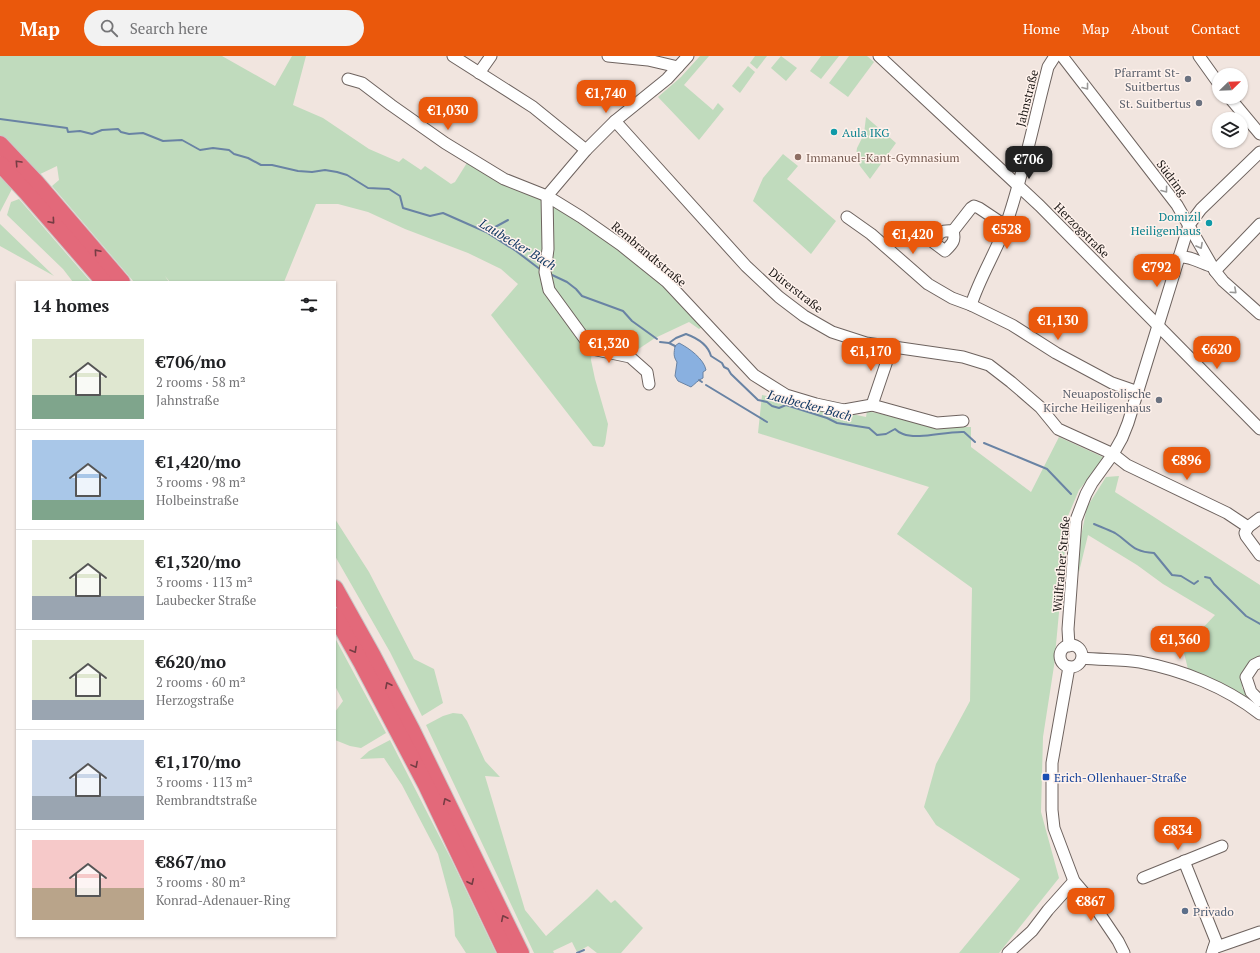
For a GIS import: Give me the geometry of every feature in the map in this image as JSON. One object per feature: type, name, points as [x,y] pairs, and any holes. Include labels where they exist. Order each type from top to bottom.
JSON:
[{"type":"highway","points":[[0,144],[103,281]]},
{"type":"highway","points":[[0,164],[31,187],[121,281]]},
{"type":"highway","points":[[336,590],[412,730],[521,953]]},
{"type":"highway","points":[[336,618],[426,785],[506,953]]},
{"type":"street","points":[[453,56],[533,107],[586,150]]},
{"type":"street","points":[[479,73],[491,56]]},
{"type":"street","points":[[608,56],[648,60],[678,67]]},
{"type":"street","points":[[649,384],[648,372],[630,357],[592,349],[549,290],[545,272],[548,249],[547,196],[586,150],[615,121],[667,79],[688,56]]},
{"type":"street","name":"Herzogstraße","points":[[879,56],[1018,186],[1260,429]]},
{"type":"street","name":"Jahnstraße","points":[[971,305],[977,286],[1006,226],[1018,186],[1048,67],[1055,56]]},
{"type":"street","name":"Südring","points":[[1062,56],[1174,201],[1213,268],[1223,281],[1260,314]]},
{"type":"street","points":[[1199,56],[1212,74]]},
{"type":"street","name":"Rembrandtstraße","points":[[348,79],[362,83],[391,106],[445,143],[504,180],[547,196],[581,217],[621,245],[667,282],[754,375],[786,395],[816,404],[844,410],[872,405]]},
{"type":"street","points":[[1235,104],[1260,134]]},
{"type":"street","name":"Dürerstraße","points":[[615,121],[746,266],[779,297],[804,316],[832,332],[866,343],[962,357],[989,365],[1040,408],[1058,429],[1113,454],[1127,465],[1227,513],[1248,527]]},
{"type":"street","name":"Wülfrather Straße","points":[[1069,646],[1068,629],[1076,520],[1086,494],[1113,454],[1128,423],[1189,225],[1201,209],[1260,152]]},
{"type":"street","points":[[953,231],[974,206],[1006,226]]},
{"type":"street","points":[[848,217],[871,234],[928,284],[952,298],[971,305],[1012,325],[1056,353],[1112,383],[1138,392]]},
{"type":"street","points":[[1179,257],[1192,258],[1213,268],[1260,224]]},
{"type":"street","points":[[892,346],[872,405],[937,423],[963,421]]},
{"type":"street","points":[[1260,518],[1248,527],[1245,533],[1260,555]]},
{"type":"street","points":[[1074,646],[1078,648],[1082,658],[1077,665],[1069,667],[1064,665],[1060,656],[1064,648],[1074,646]]},
{"type":"street","points":[[1082,658],[1138,662],[1171,669],[1227,692],[1260,714]]},
{"type":"street","points":[[1260,662],[1254,665],[1246,677],[1252,692],[1260,701]]},
{"type":"street","points":[[1069,667],[1052,763],[1052,810],[1054,828],[1074,881],[1095,907],[1118,941],[1124,953]]},
{"type":"street","points":[[1143,878],[1222,846]]},
{"type":"street","points":[[1184,861],[1216,941],[1213,951]]},
{"type":"street","points":[[1008,953],[1032,931],[1048,910],[1074,881]]},
{"type":"street","points":[[1213,951],[1260,932]]},
{"type":"green space","points":[[0,56],[222,56],[275,86],[292,56],[306,56],[293,105],[323,118],[369,149],[399,162],[403,158],[421,170],[425,166],[451,184],[455,182],[470,158],[547,196],[621,245],[706,325],[699,329],[689,322],[655,338],[631,354],[592,349],[591,360],[595,379],[608,424],[605,444],[603,447],[593,446],[491,315],[518,284],[501,269],[468,253],[405,229],[368,212],[338,204],[316,204],[284,281],[169,281],[165,276],[168,281],[133,281],[52,186],[59,180],[57,166],[13,187],[0,212]]},
{"type":"green space","points":[[700,56],[709,56],[684,85],[713,110],[718,103],[724,109],[699,140],[658,97],[681,77]]},
{"type":"green space","points":[[755,56],[767,56],[757,69],[750,63]]},
{"type":"green space","points":[[781,56],[797,68],[786,81],[771,68]]},
{"type":"green space","points":[[821,56],[839,56],[821,79],[810,71]]},
{"type":"green space","points":[[849,56],[867,56],[874,62],[848,97],[829,83]]},
{"type":"green space","points":[[748,66],[755,72],[740,93],[732,86]]},
{"type":"green space","points":[[866,117],[896,143],[870,179],[860,166],[856,156],[857,148],[864,134]]},
{"type":"green space","points":[[783,154],[798,166],[787,179],[836,221],[811,254],[753,201],[763,178]]},
{"type":"green space","points":[[19,199],[90,281],[72,281],[63,269],[7,215],[11,202]]},
{"type":"green space","points":[[0,224],[54,276],[0,246]]},
{"type":"green space","points":[[762,395],[866,417],[867,411],[926,424],[929,427],[971,427],[971,447],[1031,492],[1059,437],[1105,458],[1079,490],[1068,516],[1054,666],[1043,737],[1041,812],[1059,878],[999,953],[959,953],[1020,879],[936,825],[924,807],[936,764],[970,701],[972,588],[897,534],[929,487],[758,433]]},
{"type":"green space","points":[[1119,476],[1115,492],[1260,585],[1260,659],[1253,660],[1242,673],[1242,688],[1254,702],[1188,669],[1183,649],[1215,615],[1163,584],[1137,565],[1088,535],[1079,572],[1076,561],[1087,507],[1106,477]]},
{"type":"green space","points":[[336,521],[369,572],[414,659],[434,669],[443,703],[422,716],[390,652],[336,558]]},
{"type":"green space","points":[[336,640],[386,733],[361,748],[350,746],[336,740],[336,711],[343,701],[336,688]]},
{"type":"green space","points":[[453,713],[462,714],[467,721],[485,761],[500,777],[485,776],[525,910],[546,936],[597,889],[611,903],[615,900],[643,928],[621,953],[597,953],[588,946],[577,952],[572,942],[553,951],[554,953],[534,953],[426,725],[443,716]]},
{"type":"green space","points":[[390,740],[452,861],[496,953],[466,953],[455,936],[453,910],[438,854],[402,785],[384,758],[360,759],[369,751]]},
{"type":"water","points":[[679,343],[699,358],[705,366],[706,370],[703,372],[703,378],[691,387],[678,381],[675,376],[677,362],[674,356],[674,351],[675,346]]},
{"type":"waterway","name":"Laubecker Bach","points":[[0,119],[67,128],[68,132],[80,131],[92,134],[102,130],[118,129],[121,132],[129,134],[143,133],[163,141],[182,140],[200,150],[213,148],[229,150],[234,154],[248,158],[261,165],[272,165],[298,171],[312,172],[325,170],[337,172],[347,175],[368,188],[389,189],[400,196],[403,208],[430,216],[443,213],[486,232],[516,251],[541,270]]},
{"type":"waterway","points":[[486,232],[508,220]]},
{"type":"waterway","name":"Laubecker Bach","points":[[550,274],[567,282],[582,296],[623,311],[632,321],[657,339]]},
{"type":"waterway","name":"Laubecker Bach","points":[[660,342],[669,343],[686,334],[702,342],[710,352],[711,356],[722,363],[724,367],[728,369],[731,374],[758,400],[767,402],[772,406],[779,408],[786,405],[827,418],[837,423],[869,428],[877,435],[886,434],[895,429],[909,436],[964,432],[975,442]]},
{"type":"waterway","name":"Laubecker Bach","points":[[669,343],[675,346]]},
{"type":"waterway","points":[[706,385],[767,422]]},
{"type":"waterway","name":"Laubecker Bach","points":[[984,443],[1047,469],[1071,494]]},
{"type":"waterway","name":"Laubecker Bach","points":[[1094,524],[1115,533],[1136,549],[1154,553],[1172,575],[1181,576],[1194,584],[1198,581]]},
{"type":"waterway","name":"Laubecker Bach","points":[[1205,577],[1210,578],[1214,584],[1246,616],[1260,624]]},
{"type":"waterway","points":[[577,953],[584,950]]},
{"type":"place","name":"Pfarramt St- Suitbertus","points":[[1188,79]]},
{"type":"place","name":"St. Suitbertus","points":[[1199,103]]},
{"type":"place","name":"Aula IKG","points":[[834,132]]},
{"type":"place","name":"Immanuel-Kant-Gymnasium","points":[[798,157]]},
{"type":"place","name":"Domizil Heiligenhaus","points":[[1209,223]]},
{"type":"place","name":"Neuapostolische Kirche Heiligenhaus","points":[[1159,400]]},
{"type":"place","name":"Erich-Ollenhauer-Straße","points":[[1046,777]]},
{"type":"place","name":"Privado","points":[[1185,911]]}]
